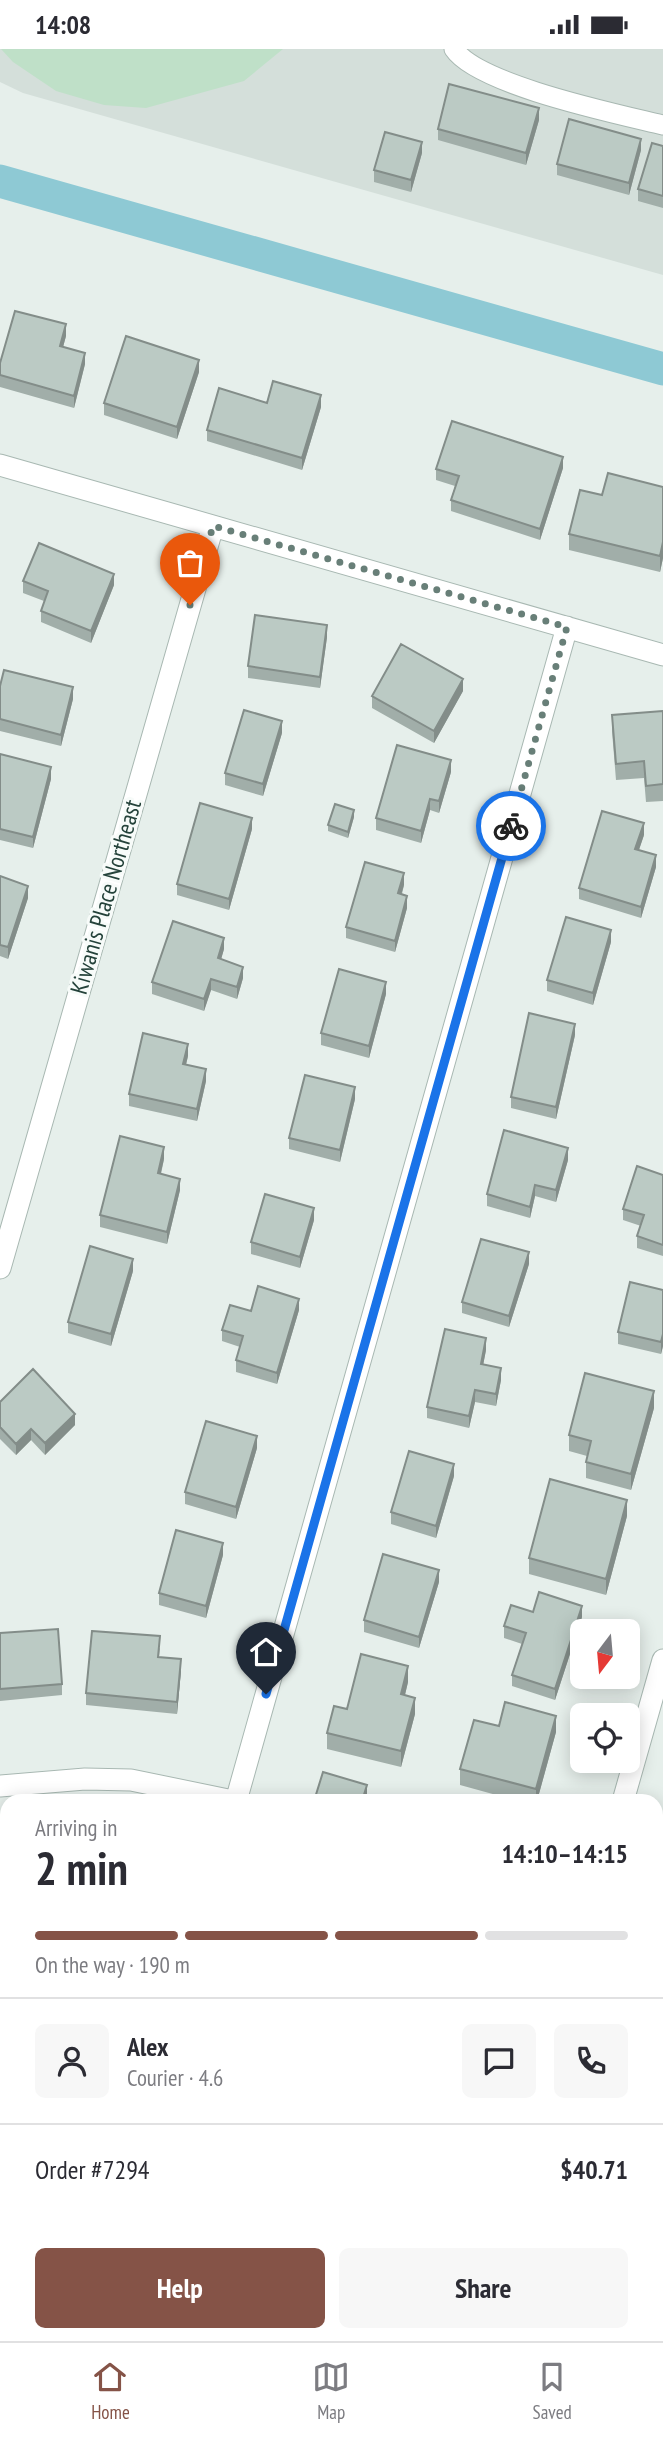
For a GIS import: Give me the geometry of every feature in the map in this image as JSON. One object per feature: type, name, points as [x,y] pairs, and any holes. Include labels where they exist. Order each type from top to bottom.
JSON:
[{"type":"street","points":[[0,465],[663,655]]},
{"type":"street","name":"Kiwanis Place Northeast","points":[[0,1268],[213,526]]},
{"type":"street","points":[[236,1794],[567,627]]},
{"type":"street","points":[[625,1794],[663,1660]]},
{"type":"street","points":[[0,1786],[85,1779],[131,1780],[200,1794]]},
{"type":"lane","points":[[454,49],[460,58],[497,77],[575,104],[663,125]]},
{"type":"shaded area","points":[[0,49],[663,49],[663,275],[23,93],[0,82]]},
{"type":"green space","points":[[1,49],[283,49],[244,81],[146,108],[104,105],[56,91],[13,62]]},
{"type":"building","points":[[449,84],[539,108],[526,153],[438,129]]},
{"type":"building","points":[[569,119],[641,139],[629,183],[557,164]]},
{"type":"building","points":[[385,132],[422,142],[411,180],[374,170]]},
{"type":"building","points":[[652,143],[663,146],[663,196],[638,189]]},
{"type":"building","points":[[15,311],[66,324],[60,346],[85,353],[74,396],[0,375],[0,363]]},
{"type":"building","points":[[126,336],[199,360],[177,427],[104,403]]},
{"type":"building","points":[[273,381],[321,395],[302,458],[207,430],[219,388],[267,403]]},
{"type":"building","points":[[452,421],[563,457],[540,529],[451,500],[459,476],[436,469]]},
{"type":"building","points":[[608,473],[663,487],[663,542],[660,556],[569,534],[580,490],[602,495]]},
{"type":"building","points":[[39,543],[114,574],[91,631],[41,611],[48,591],[23,581]]},
{"type":"building","points":[[255,615],[327,625],[320,677],[248,666]]},
{"type":"building","points":[[401,644],[463,679],[434,731],[372,696]]},
{"type":"building","points":[[4,670],[73,687],[61,735],[0,719],[0,686]]},
{"type":"building","points":[[244,710],[282,721],[263,784],[225,773]]},
{"type":"building","points":[[663,711],[663,784],[646,786],[644,761],[616,764],[612,715]]},
{"type":"building","points":[[397,745],[451,760],[439,801],[430,799],[421,831],[376,818]]},
{"type":"building","points":[[0,754],[51,767],[33,837],[0,829]]},
{"type":"building","points":[[200,803],[252,818],[229,899],[177,884]]},
{"type":"building","points":[[335,804],[354,810],[348,832],[328,825]]},
{"type":"building","points":[[602,811],[644,823],[635,849],[656,855],[641,907],[579,888]]},
{"type":"building","points":[[365,862],[404,873],[398,893],[407,896],[395,941],[346,927]]},
{"type":"building","points":[[0,876],[28,886],[8,947],[0,945]]},
{"type":"building","points":[[566,917],[611,930],[593,993],[547,980]]},
{"type":"building","points":[[173,921],[224,938],[218,958],[243,967],[237,987],[211,979],[204,999],[152,982]]},
{"type":"building","points":[[339,969],[386,982],[369,1046],[321,1033]]},
{"type":"building","points":[[529,1013],[575,1024],[556,1107],[511,1097]]},
{"type":"building","points":[[143,1033],[188,1044],[183,1064],[206,1069],[197,1109],[129,1094]]},
{"type":"building","points":[[305,1075],[355,1087],[340,1150],[289,1138]]},
{"type":"building","points":[[504,1130],[568,1148],[556,1190],[535,1185],[530,1207],[487,1194]]},
{"type":"building","points":[[120,1136],[164,1147],[158,1173],[180,1179],[167,1232],[100,1215]]},
{"type":"building","points":[[637,1166],[663,1175],[663,1245],[637,1236],[644,1215],[623,1209]]},
{"type":"building","points":[[265,1194],[314,1208],[300,1257],[251,1242]]},
{"type":"building","points":[[481,1239],[529,1252],[509,1316],[462,1302]]},
{"type":"building","points":[[90,1246],[133,1259],[111,1334],[68,1322]]},
{"type":"building","points":[[630,1282],[663,1290],[661,1342],[618,1332]]},
{"type":"building","points":[[258,1286],[299,1299],[277,1373],[236,1360],[243,1336],[222,1330],[230,1305],[251,1311]]},
{"type":"building","points":[[445,1329],[486,1338],[481,1364],[501,1368],[496,1394],[475,1390],[469,1416],[427,1407]]},
{"type":"building","points":[[33,1369],[75,1414],[45,1443],[31,1429],[16,1444],[0,1427],[0,1402]]},
{"type":"building","points":[[585,1373],[654,1391],[631,1474],[586,1462],[591,1441],[569,1435]]},
{"type":"building","points":[[206,1421],[257,1436],[236,1507],[185,1492]]},
{"type":"building","points":[[409,1451],[454,1464],[436,1526],[391,1512]]},
{"type":"building","points":[[550,1479],[627,1500],[606,1579],[529,1558]]},
{"type":"building","points":[[176,1530],[223,1543],[206,1606],[159,1593]]},
{"type":"building","points":[[383,1554],[439,1570],[419,1637],[364,1620]]},
{"type":"building","points":[[539,1592],[582,1606],[578,1619],[570,1619],[570,1643],[555,1689],[512,1675],[526,1633],[504,1626],[511,1605],[533,1612]]},
{"type":"building","points":[[58,1629],[62,1684],[0,1689],[0,1633]]},
{"type":"building","points":[[92,1631],[160,1636],[158,1657],[181,1659],[177,1702],[86,1693]]},
{"type":"building","points":[[361,1654],[408,1666],[401,1694],[415,1698],[401,1751],[327,1733],[334,1706],[347,1709]]},
{"type":"building","points":[[505,1702],[556,1716],[536,1789],[460,1769],[474,1720],[499,1726]]},
{"type":"building","points":[[323,1772],[367,1785],[364,1794],[316,1794]]},
{"type":"waterway","points":[[0,181],[663,369]]},
{"type":"way so far","points":[[190,605],[213,526],[567,627],[511,826]]},
{"type":"route","points":[[266,1694],[511,826]]}]
